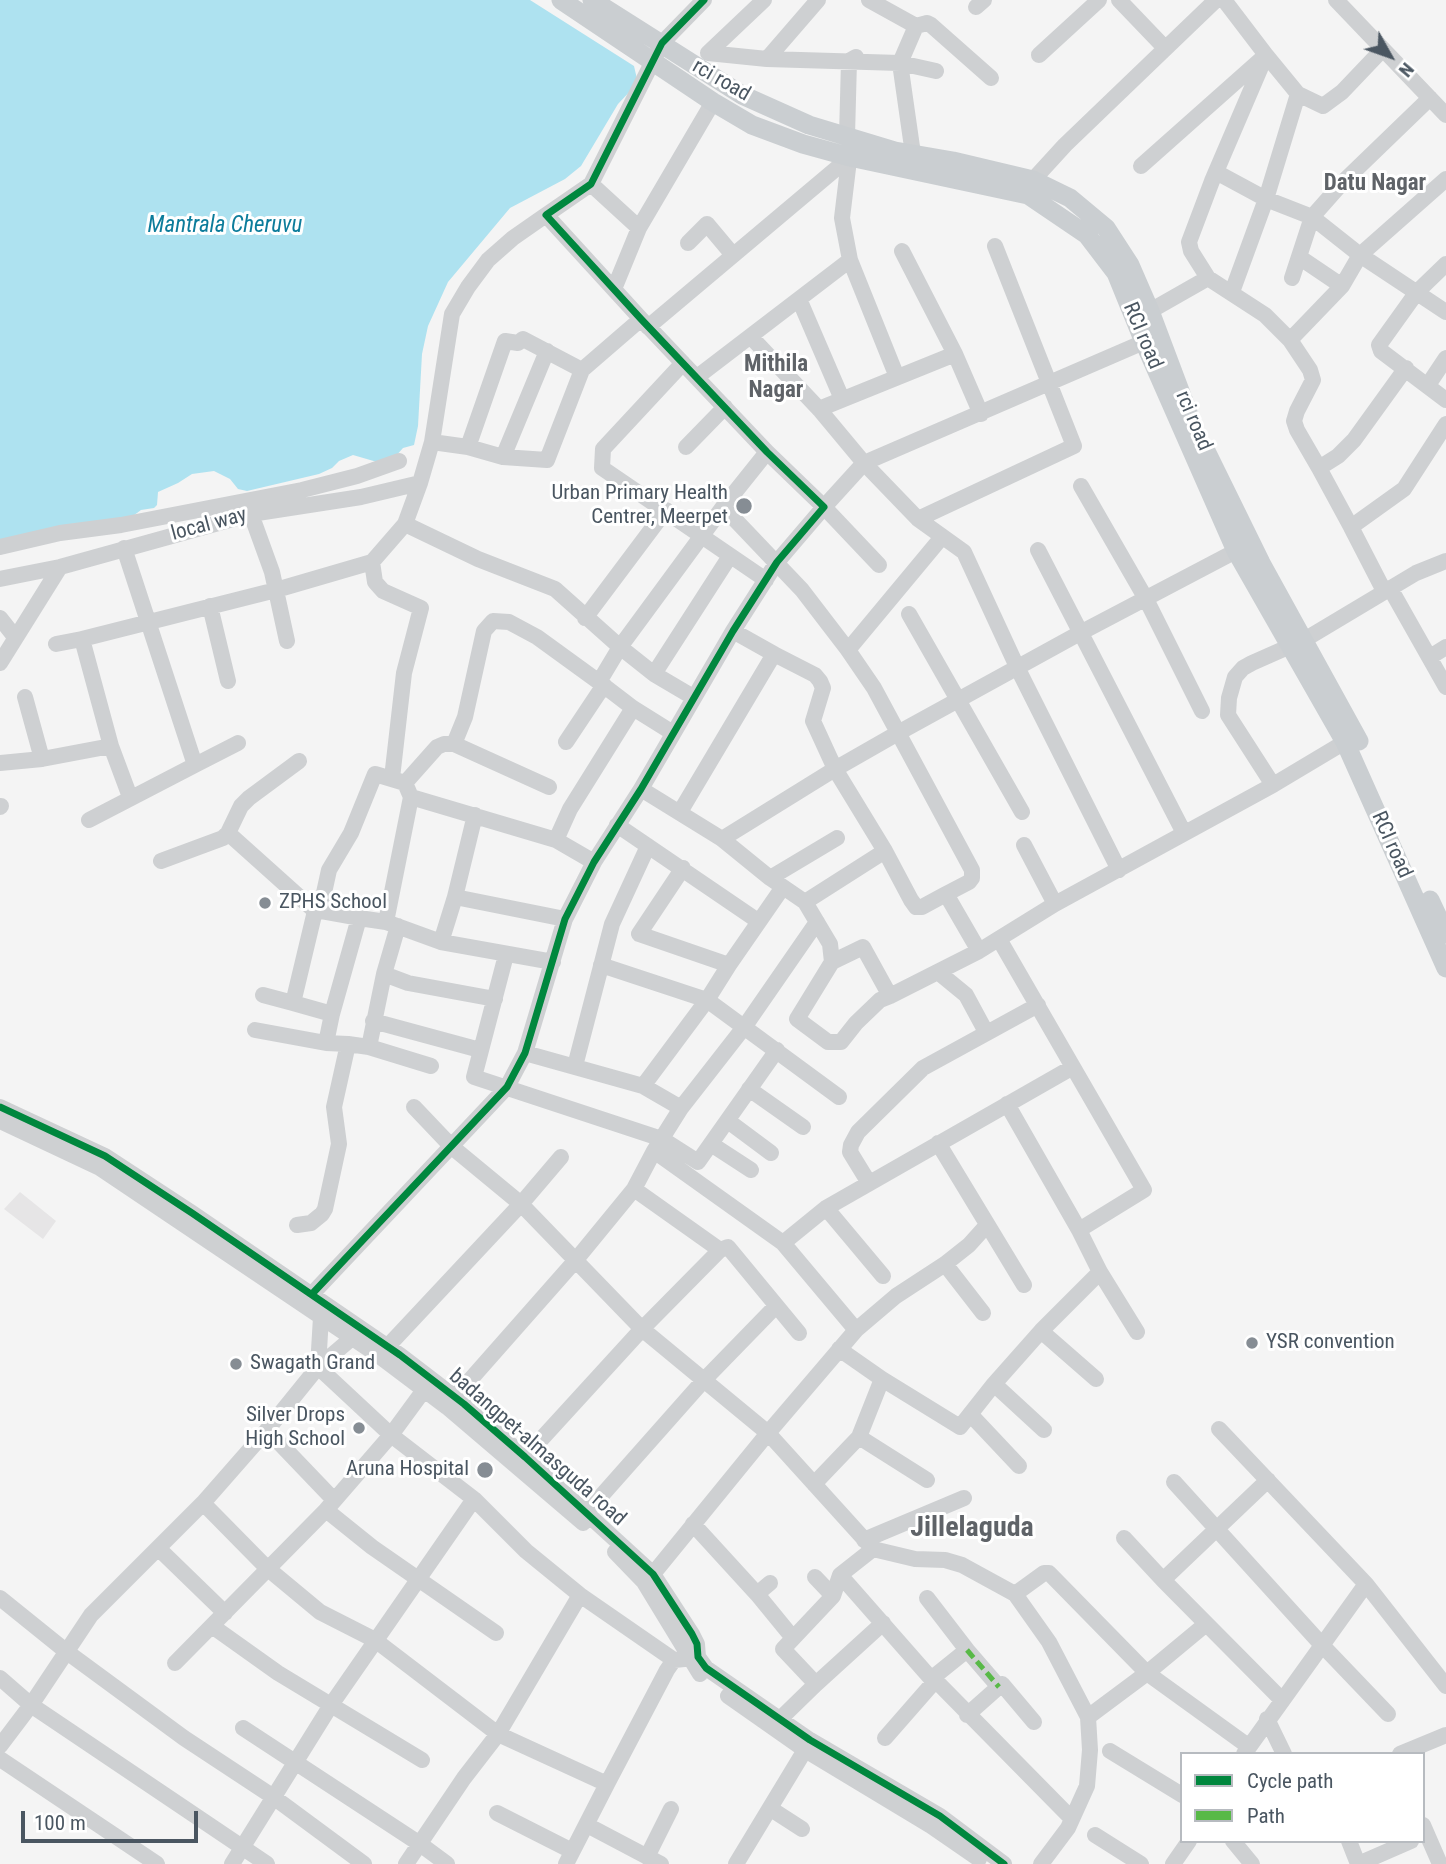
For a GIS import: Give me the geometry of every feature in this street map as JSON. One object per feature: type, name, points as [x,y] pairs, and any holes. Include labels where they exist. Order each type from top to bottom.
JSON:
[{"type":"main road","name":"RCI road","points":[[561,0],[713,102],[752,125],[849,158],[912,172],[1030,187],[1087,235],[1116,273],[1236,551],[1297,643],[1345,742],[1446,968]]},
{"type":"main road","name":"rci road","points":[[592,0],[743,95],[809,125],[913,154],[953,161],[1070,198],[1106,228],[1130,265],[1192,423],[1297,643],[1357,738],[1446,934]]},
{"type":"street","points":[[56,644],[150,623],[372,562],[405,523],[420,483],[432,442],[452,314],[488,260],[513,238],[591,184],[662,43],[704,0]]},
{"type":"street","points":[[764,0],[708,53],[766,59],[853,59],[900,63],[936,71]]},
{"type":"street","points":[[766,59],[818,0]]},
{"type":"street","points":[[1039,55],[1099,0]]},
{"type":"street","points":[[1119,0],[1165,48]]},
{"type":"street","points":[[1030,187],[1065,145],[1216,0]]},
{"type":"street","points":[[1224,0],[1298,94],[1323,106],[1342,92],[1382,50]]},
{"type":"street","points":[[1336,0],[1446,115]]},
{"type":"street","points":[[877,2],[916,26],[927,23],[931,25],[991,78]]},
{"type":"street","points":[[913,154],[900,63],[916,26]]},
{"type":"street","points":[[1140,166],[1266,55]]},
{"type":"street","points":[[1266,55],[1189,242],[1191,251],[1208,278],[1265,315],[1290,340],[1310,370],[1313,380],[1294,421],[1351,527],[1446,687]]},
{"type":"street","points":[[847,136],[853,59]]},
{"type":"street","points":[[1232,292],[1266,199],[1298,94]]},
{"type":"street","points":[[1292,278],[1312,217],[1343,182],[1430,98]]},
{"type":"street","points":[[614,289],[639,228],[713,102]]},
{"type":"street","points":[[432,442],[468,447],[503,457],[547,460],[582,370],[733,255],[849,158]]},
{"type":"street","points":[[849,158],[842,218],[850,260],[897,377]]},
{"type":"street","points":[[1216,172],[1266,199],[1312,217],[1360,256],[1446,312]]},
{"type":"street","points":[[1290,340],[1342,286],[1360,256],[1446,179]]},
{"type":"street","points":[[591,184],[639,228]]},
{"type":"street","points":[[547,215],[644,323],[879,565]]},
{"type":"street","points":[[688,243],[707,223],[733,255]]},
{"type":"street","points":[[918,519],[1074,446],[995,246]]},
{"type":"street","points":[[902,251],[955,354],[981,414]]},
{"type":"street","points":[[1298,257],[1342,286]]},
{"type":"street","points":[[697,377],[850,260]]},
{"type":"street","points":[[1446,264],[1417,292],[1379,345],[1381,351],[1446,400]]},
{"type":"street","points":[[1150,311],[1208,278]]},
{"type":"street","points":[[799,299],[842,399]]},
{"type":"street","points":[[751,337],[918,519],[964,552],[1018,669],[1119,870]]},
{"type":"street","points":[[468,447],[505,341],[518,343],[523,339],[582,370]]},
{"type":"street","points":[[312,1294],[507,1087],[524,1053],[565,919],[594,862],[641,789],[693,697],[765,580],[824,507],[864,463],[1144,342]]},
{"type":"street","points":[[503,457],[547,351]]},
{"type":"street","points":[[819,409],[955,354]]},
{"type":"street","points":[[1427,385],[1446,358]]},
{"type":"street","points":[[683,363],[603,449],[602,468],[765,580]]},
{"type":"street","points":[[1320,468],[1338,456],[1354,440],[1406,368]]},
{"type":"street","points":[[686,447],[725,407]]},
{"type":"street","points":[[1351,527],[1404,489],[1446,424]]},
{"type":"street","points":[[566,742],[602,684],[620,647],[767,452]]},
{"type":"street","points":[[0,547],[60,533],[121,525],[302,489],[357,476],[399,461]]},
{"type":"street","name":"local way","points":[[0,579],[60,567],[251,514],[361,497],[420,483]]},
{"type":"street","points":[[1081,486],[1146,599],[1202,711]]},
{"type":"street","points":[[723,507],[803,590],[874,688],[972,870],[969,882],[922,907],[916,907],[835,769],[813,721],[823,688],[820,681],[815,675],[733,631]]},
{"type":"street","points":[[585,618],[666,510]]},
{"type":"street","points":[[251,514],[272,572],[286,641]]},
{"type":"street","points":[[405,523],[478,559],[555,589],[585,618],[654,674],[693,697]]},
{"type":"street","points":[[848,650],[942,537]]},
{"type":"street","points":[[124,548],[195,765]]},
{"type":"street","points":[[1038,550],[1184,833]]},
{"type":"street","points":[[722,838],[898,733],[1236,551]]},
{"type":"street","points":[[654,674],[730,556]]},
{"type":"street","points":[[1273,785],[1228,715],[1235,677],[1243,668],[1270,653],[1297,643],[1416,573],[1446,561]]},
{"type":"street","points":[[369,1047],[392,924],[403,786],[404,673],[421,608],[383,591],[375,582],[372,562]]},
{"type":"street","points":[[0,663],[60,567]]},
{"type":"street","points":[[210,606],[228,681]]},
{"type":"street","points":[[909,614],[1022,812]]},
{"type":"street","points":[[0,618],[15,637]]},
{"type":"street","points":[[454,744],[465,718],[484,631],[493,621],[505,620],[537,636],[633,708],[673,733]]},
{"type":"street","points":[[82,639],[111,746],[130,797]]},
{"type":"street","points":[[1430,657],[1446,647]]},
{"type":"street","points":[[680,812],[774,654]]},
{"type":"street","points":[[25,697],[42,759]]},
{"type":"street","points":[[556,839],[570,809],[633,708]]},
{"type":"street","points":[[890,996],[863,947],[832,962],[797,1019],[828,1042],[841,1042],[880,1000],[890,996],[979,951],[1055,904],[1273,785],[1345,742]]},
{"type":"street","points":[[89,820],[238,743]]},
{"type":"street","points":[[403,786],[437,747],[454,744],[549,788]]},
{"type":"street","points":[[0,763],[42,759],[111,746]]},
{"type":"street","points":[[161,861],[218,841],[229,833],[241,806],[249,798],[299,761]]},
{"type":"street","points":[[293,1003],[330,870],[351,833],[375,774],[475,815],[556,839],[594,862]]},
{"type":"street","points":[[641,789],[722,838],[805,902],[830,944],[832,962]]},
{"type":"street","points":[[441,942],[475,815]]},
{"type":"street","points":[[617,825],[758,921]]},
{"type":"street","points":[[229,833],[318,911],[392,924],[441,942],[553,962]]},
{"type":"street","points":[[643,1086],[707,1000],[758,921],[776,882],[837,838]]},
{"type":"street","points":[[1024,845],[1055,904]]},
{"type":"street","points":[[575,1066],[612,924],[648,846]]},
{"type":"street","points":[[805,902],[885,851]]},
{"type":"street","points":[[639,934],[683,868]]},
{"type":"street","points":[[946,894],[979,951]]},
{"type":"street","points":[[455,897],[565,919]]},
{"type":"street","points":[[326,1043],[359,918]]},
{"type":"street","points":[[455,1397],[575,1261],[634,1189],[681,1108],[745,1026],[817,922]]},
{"type":"street","points":[[612,924],[729,965]]},
{"type":"street","points":[[999,939],[1144,1190],[1079,1230]]},
{"type":"street","points":[[506,955],[474,1077],[507,1087],[698,1162],[777,1050]]},
{"type":"street","points":[[601,965],[707,1000],[839,1097]]},
{"type":"street","points":[[938,972],[966,995],[986,1032]]},
{"type":"street","points":[[384,974],[408,983],[495,999]]},
{"type":"street","points":[[263,995],[332,1014]]},
{"type":"street","points":[[869,1183],[850,1152],[858,1132],[923,1068],[1038,1005]]},
{"type":"street","points":[[373,1021],[480,1050]]},
{"type":"street","points":[[255,1030],[326,1043],[369,1047],[431,1066]]},
{"type":"street","points":[[297,1225],[311,1223],[322,1214],[326,1203],[339,1144],[334,1107],[348,1044]]},
{"type":"street","points":[[524,1053],[643,1086],[681,1108]]},
{"type":"street","points":[[783,1243],[825,1208],[1073,1067]]},
{"type":"street","points":[[749,1089],[803,1127]]},
{"type":"street","points":[[1007,1104],[1100,1272],[1137,1332]]},
{"type":"street","name":"badangpet-almasguda road","points":[[0,1107],[105,1156],[312,1294],[325,1311]]},
{"type":"street","points":[[414,1107],[452,1147],[521,1203],[642,1329],[768,1433],[869,1544],[915,1559],[945,1560],[962,1565],[1016,1594],[1049,1642],[1088,1717],[1090,1750],[1087,1786],[1068,1828],[1041,1864]]},
{"type":"street","name":"badangpet-almasguda road","points":[[0,1121],[100,1168],[356,1332],[612,1549],[644,1582],[687,1659],[703,1678],[750,1714],[931,1826],[987,1864]]},
{"type":"street","points":[[728,1121],[771,1153]]},
{"type":"street","points":[[939,1143],[1024,1285]]},
{"type":"street","points":[[711,1144],[751,1170]]},
{"type":"street","points":[[658,1145],[783,1243],[856,1330]]},
{"type":"street","points":[[388,1346],[561,1157]]},
{"type":"street","points":[[634,1189],[720,1250]]},
{"type":"street","points":[[825,1208],[883,1276]]},
{"type":"street","points":[[653,1574],[856,1330],[896,1297],[969,1245],[987,1225]]},
{"type":"street","points":[[525,1457],[642,1329],[720,1250],[728,1247],[799,1333]]},
{"type":"street","points":[[945,1264],[983,1313]]},
{"type":"street","points":[[839,1349],[960,1427],[1041,1331],[1100,1272]]},
{"type":"street","points":[[587,1512],[704,1380],[776,1306]]},
{"type":"street","points":[[318,1367],[325,1311]]},
{"type":"street","points":[[1041,1331],[1096,1378]]},
{"type":"street","points":[[0,1746],[32,1704],[90,1615],[203,1503],[318,1367],[356,1332]]},
{"type":"street","name":"badangpet-almasguda road","points":[[356,1332],[388,1346],[455,1397],[587,1512],[653,1574],[697,1644],[687,1659]]},
{"type":"street","points":[[318,1367],[391,1435],[474,1499],[526,1551],[580,1595],[687,1659]]},
{"type":"street","points":[[814,1484],[859,1437],[882,1379]]},
{"type":"street","points":[[995,1384],[1044,1430]]},
{"type":"street","points":[[175,1663],[330,1505],[391,1435],[424,1390]]},
{"type":"street","points":[[970,1414],[1019,1466]]},
{"type":"street","points":[[1219,1429],[1366,1584],[1446,1686]]},
{"type":"street","points":[[267,1430],[330,1505],[418,1580],[496,1633]]},
{"type":"street","points":[[859,1437],[927,1480]]},
{"type":"street","points":[[1163,1580],[1268,1480]]},
{"type":"street","points":[[1174,1482],[1388,1714]]},
{"type":"street","points":[[816,1684],[783,1649],[833,1596],[840,1575],[869,1544],[964,1498]]},
{"type":"street","points":[[232,1864],[272,1796],[374,1640],[474,1499]]},
{"type":"street","points":[[203,1503],[267,1568],[320,1612],[374,1640],[498,1734],[607,1784]]},
{"type":"street","points":[[693,1524],[793,1638]]},
{"type":"street","points":[[1124,1538],[1281,1699]]},
{"type":"street","points":[[158,1548],[225,1612]]},
{"type":"street","points":[[1016,1594],[1044,1573],[1049,1573],[1147,1673],[1246,1750],[1366,1584]]},
{"type":"street","points":[[840,1575],[932,1681],[941,1686],[1072,1819]]},
{"type":"street","points":[[815,1577],[833,1596]]},
{"type":"street","points":[[757,1594],[770,1583]]},
{"type":"street","points":[[405,1864],[498,1734],[580,1595]]},
{"type":"street","points":[[0,1598],[67,1652],[184,1738],[272,1796],[363,1864]]},
{"type":"street","points":[[927,1598],[999,1687]]},
{"type":"street","points":[[779,1720],[883,1623]]},
{"type":"street","points":[[1088,1717],[1147,1673],[1206,1623]]},
{"type":"street","points":[[212,1626],[278,1673],[422,1760]]},
{"type":"street","points":[[885,1738],[932,1681],[967,1650]]},
{"type":"street","points":[[497,1813],[569,1857],[667,1670],[687,1659]]},
{"type":"street","name":"badangpet-almasguda road","points":[[687,1659],[706,1668],[779,1720],[940,1816],[1004,1864]]},
{"type":"street","points":[[0,1678],[32,1704],[267,1864]]},
{"type":"street","points":[[967,1715],[1002,1684],[1034,1722]]},
{"type":"street","points":[[1267,1719],[1283,1752]]},
{"type":"street","points":[[243,1728],[447,1864]]},
{"type":"street","points":[[1405,1752],[1446,1735]]},
{"type":"street","points":[[736,1864],[805,1750]]},
{"type":"street","points":[[1110,1751],[1180,1794]]},
{"type":"street","points":[[0,1759],[157,1864]]},
{"type":"street","points":[[771,1808],[802,1829]]},
{"type":"street","points":[[587,1825],[654,1861],[671,1809]]},
{"type":"street","points":[[1425,1831],[1440,1864]]},
{"type":"street","points":[[1096,1835],[1141,1864]]},
{"type":"street","points":[[1173,1864],[1188,1843]]},
{"type":"street","points":[[1235,1843],[1252,1864]]},
{"type":"street","points":[[1350,1843],[1359,1864],[1406,1843]]},
{"type":"shaded area","points":[[20,1192],[56,1221],[43,1239],[4,1209]]},
{"type":"water","name":"Mantrala Cheruvu","points":[[0,0],[530,0],[634,66],[637,79],[635,86],[618,104],[581,166],[565,179],[510,208],[448,282],[428,326],[422,354],[418,426],[414,445],[403,448],[394,458],[377,462],[353,455],[319,474],[247,491],[238,489],[230,479],[214,471],[192,474],[158,492],[157,505],[154,508],[141,510],[129,519],[71,524],[58,531],[0,543]]},
{"type":"marked path","points":[[967,1650],[999,1687]]},
{"type":"cycle path","points":[[312,1294],[507,1087],[525,1053],[565,919],[594,862],[641,789],[733,631],[777,562],[824,507],[767,452],[546,215],[591,184],[662,43],[704,0]]},
{"type":"cycle path","points":[[0,1107],[105,1156],[400,1355],[464,1404],[653,1574],[692,1634],[697,1644],[698,1657],[706,1668],[810,1740],[940,1816],[1004,1864]]},
{"type":"place","name":"Urban Primary Health Centrer, Meerpet","points":[[744,506]]},
{"type":"place","name":"ZPHS School","points":[[265,903]]},
{"type":"place","name":"YSR convention","points":[[1252,1343]]},
{"type":"place","name":"Swagath Grand","points":[[236,1364]]},
{"type":"place","name":"Silver Drops High School","points":[[359,1428]]},
{"type":"place","name":"Aruna Hospital","points":[[485,1470]]},
{"type":"district","name":"Datu Nagar","points":[[1375,184]]},
{"type":"district","name":"Mithila Nagar","points":[[776,378]]},
{"type":"district","name":"Jillelaguda","points":[[972,1529]]}]
